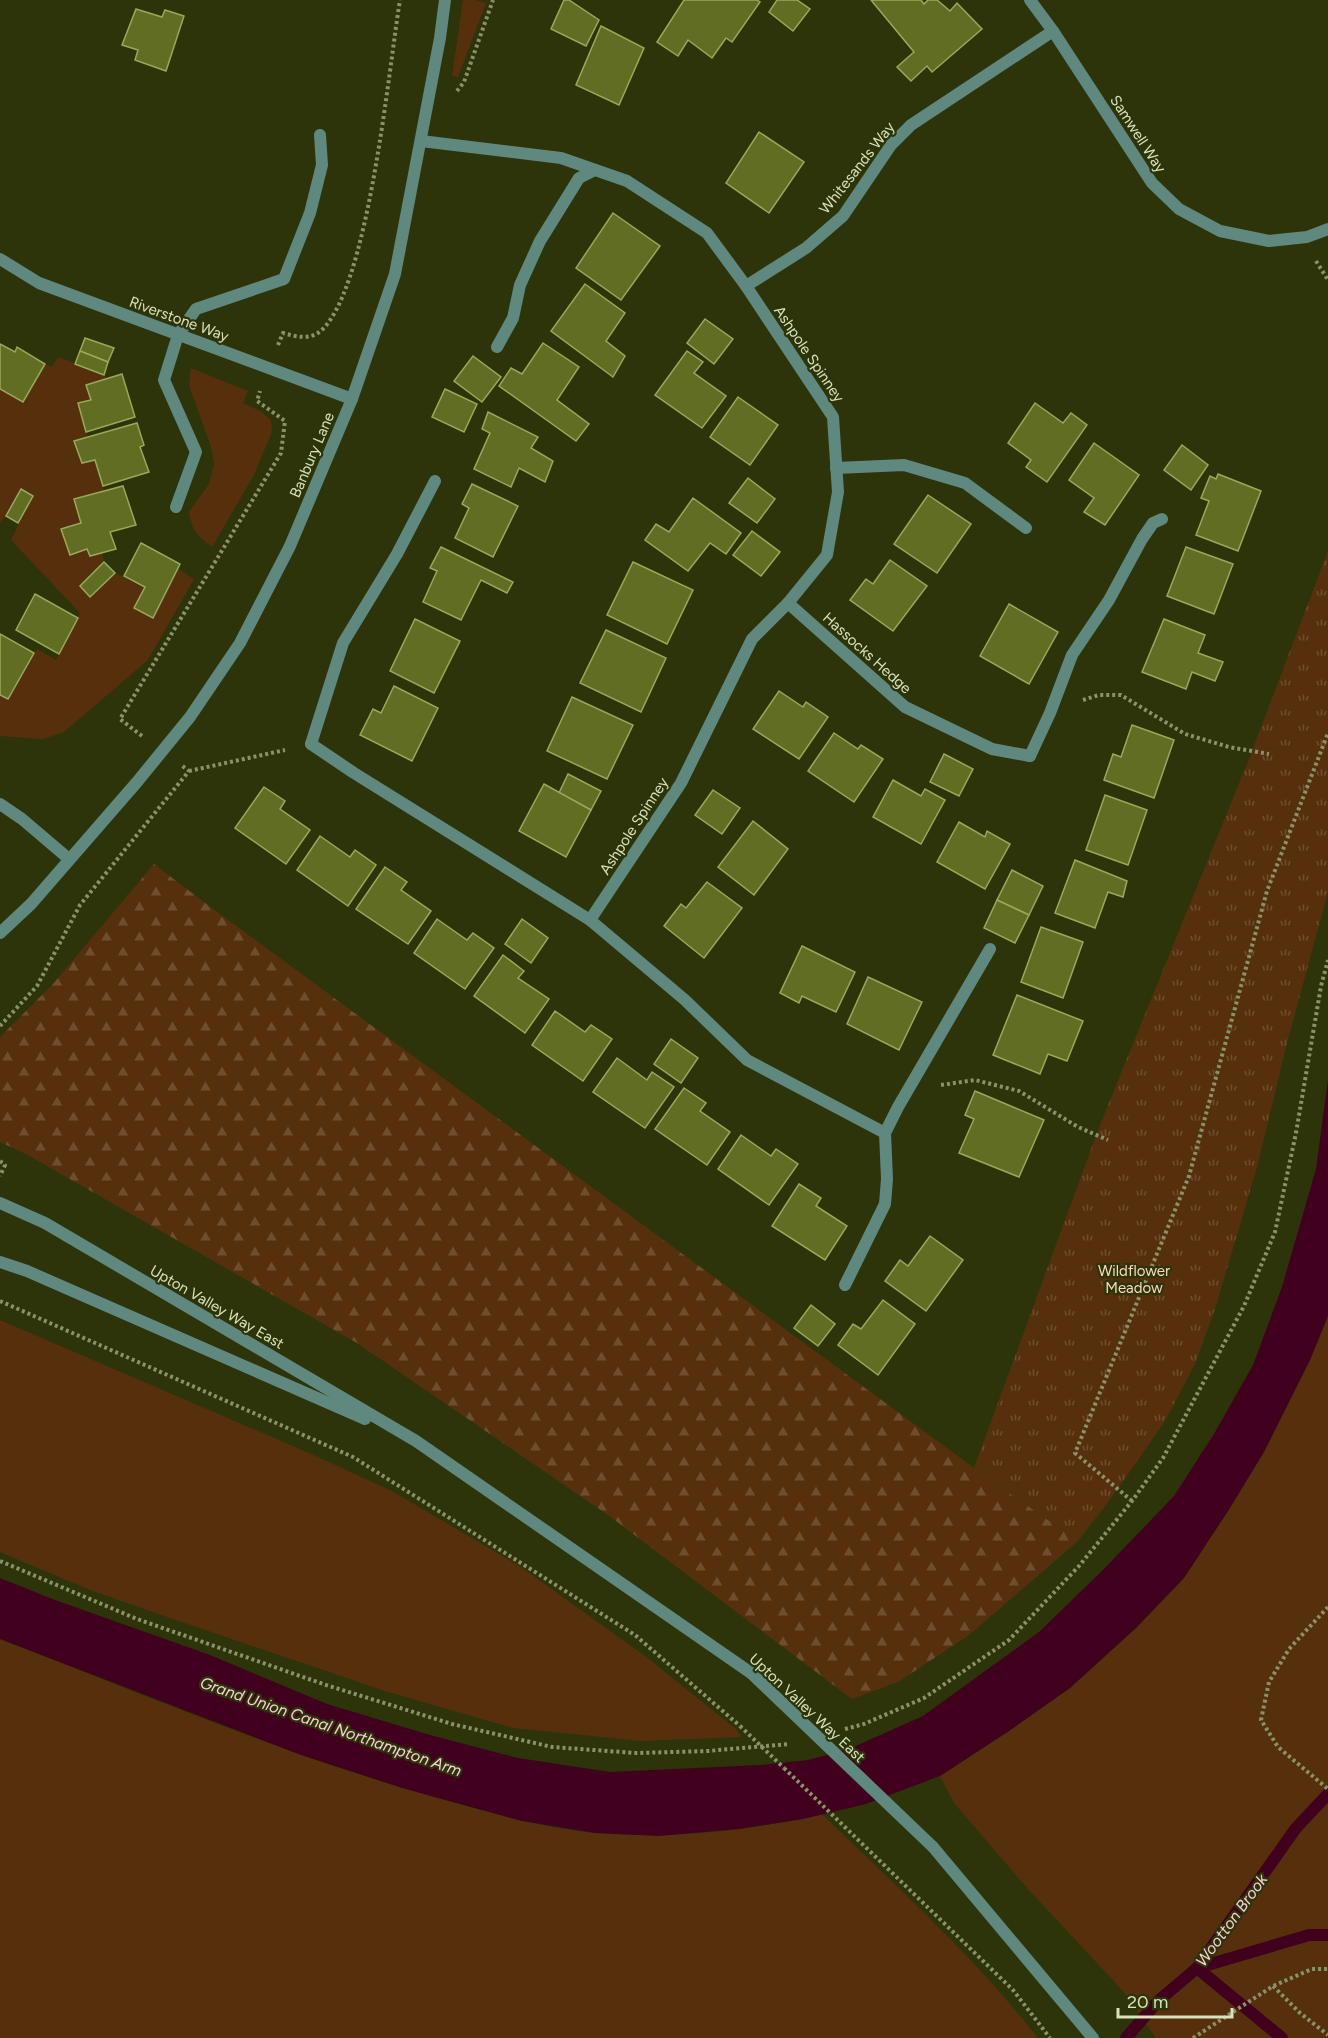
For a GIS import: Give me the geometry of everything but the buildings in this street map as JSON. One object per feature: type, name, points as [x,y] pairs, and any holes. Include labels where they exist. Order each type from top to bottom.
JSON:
[{"type":"street","name":"Banbury Lane","points":[[0,933],[31,904],[163,752],[190,717],[240,643],[290,546],[352,399],[395,274],[445,0]]},
{"type":"street","name":"Samwell Way","points":[[1030,0],[1053,31],[1152,183],[1179,209],[1220,231],[1269,241],[1307,237],[1328,229]]},
{"type":"street","name":"Whitesands Way","points":[[746,286],[806,248],[843,216],[891,145],[911,124],[1053,31]]},
{"type":"street","points":[[176,507],[196,453],[164,380],[178,335],[196,309],[284,279],[310,213],[322,165],[320,135]]},
{"type":"street","name":"Ashpole Spinney","points":[[421,141],[561,158],[627,181],[707,233],[746,286],[833,417],[838,492],[827,555],[788,603],[752,639],[681,783],[590,920]]},
{"type":"street","points":[[497,347],[513,318],[519,285],[540,241],[579,178],[595,170]]},
{"type":"street","name":"Riverstone Way","points":[[0,259],[39,283],[352,399]]},
{"type":"street","points":[[836,468],[904,465],[965,483],[1026,528]]},
{"type":"street","points":[[435,482],[397,554],[343,643],[311,744],[590,920],[685,1000],[747,1060],[885,1133]]},
{"type":"street","name":"Hassocks Hedge","points":[[788,603],[905,707],[992,748],[1030,756],[1050,713],[1072,655],[1109,600],[1142,539],[1153,523],[1162,519]]},
{"type":"street","points":[[0,804],[22,819],[69,859]]},
{"type":"street","points":[[845,1285],[885,1204],[887,1179],[885,1133],[990,949]]},
{"type":"street","name":"Upton Valley Way East","points":[[0,1203],[45,1223],[416,1441],[751,1673],[933,1847],[1093,2038]]},
{"type":"street","name":"Upton Valley Way East","points":[[0,1263],[27,1271],[416,1441]]},
{"type":"path","points":[[189,771],[120,719],[281,453],[285,421],[257,401],[283,333],[302,337],[316,334],[328,324],[341,299],[369,210],[400,0]]},
{"type":"path","points":[[1312,255],[1328,280]]},
{"type":"path","points":[[1082,700],[1100,695],[1121,695],[1185,734],[1229,747],[1269,754]]},
{"type":"path","points":[[1132,1501],[1075,1453],[1189,1176],[1267,891],[1328,733]]},
{"type":"path","points":[[0,1026],[37,986],[80,905],[189,771],[311,744]]},
{"type":"path","points":[[842,1730],[864,1724],[924,1698],[1009,1640],[1078,1566],[1132,1501],[1163,1458],[1244,1306],[1275,1233],[1296,1133],[1321,986],[1328,960]]},
{"type":"path","points":[[938,1085],[975,1080],[1019,1091],[1078,1127],[1108,1140]]},
{"type":"path","points":[[0,1161],[5,1165],[0,1176]]},
{"type":"path","points":[[0,1300],[353,1457],[635,1635],[740,1726],[865,1847],[1012,1990],[1050,2038]]},
{"type":"path","points":[[0,1561],[137,1619],[315,1681],[452,1724],[530,1742],[552,1747],[636,1753],[708,1751],[785,1745],[796,1742]]},
{"type":"path","points":[[1328,1607],[1289,1649],[1269,1682],[1261,1720],[1278,1748],[1328,1789]]},
{"type":"path","points":[[1193,2038],[1273,1986],[1312,1969],[1328,1969]]},
{"type":"path","points":[[1273,1986],[1300,2013],[1328,2035]]},
{"type":"green space","points":[[463,0],[486,3],[458,77],[452,76]]},
{"type":"green space","points":[[58,357],[104,375],[106,379],[91,400],[78,403],[88,437],[74,441],[82,463],[95,460],[104,491],[74,499],[81,523],[61,529],[70,555],[87,549],[90,556],[102,553],[104,562],[80,586],[91,597],[115,573],[145,587],[134,608],[152,617],[178,569],[194,579],[148,660],[64,732],[43,739],[0,736],[0,695],[8,699],[37,649],[56,660],[80,613],[11,540],[32,496],[21,489],[6,516],[0,522],[0,389],[23,402],[45,364],[52,367]]},
{"type":"green space","points":[[191,368],[248,391],[243,403],[260,411],[271,420],[272,432],[254,475],[212,547],[196,532],[189,512],[209,484],[214,464],[211,447],[189,385]]},
{"type":"green space","name":"Wildflower Meadow","points":[[1328,551],[1328,892],[1287,1043],[1257,1167],[1215,1309],[1195,1364],[1165,1421],[1078,1541],[974,1468],[1100,1125],[1249,759]]},
{"type":"green space","points":[[154,864],[974,1468],[1078,1541],[969,1635],[898,1682],[852,1699],[608,1515],[357,1343],[26,1154],[0,1142],[0,1037],[53,984]]},
{"type":"green space","points":[[1328,1316],[1328,2038],[1156,2038],[1123,1991],[1028,1889],[954,1803],[940,1776],[1070,1688],[1136,1628],[1184,1578],[1264,1452],[1310,1360]]},
{"type":"green space","points":[[0,1320],[392,1491],[521,1567],[645,1656],[736,1729],[741,1737],[641,1741],[513,1728],[385,1691],[170,1618],[90,1590],[0,1552]]},
{"type":"green space","points":[[0,1639],[217,1724],[327,1763],[438,1798],[537,1824],[597,1833],[654,1835],[739,1829],[822,1814],[961,1950],[1038,2038],[0,2038]]},
{"type":"water","name":"Grand Union Canal Northampton Arm","points":[[1328,1080],[1328,1316],[1310,1360],[1264,1452],[1184,1578],[1136,1628],[1070,1688],[940,1776],[866,1804],[803,1819],[739,1829],[659,1836],[595,1833],[522,1821],[402,1788],[301,1755],[0,1639],[0,1578],[210,1655],[327,1704],[430,1735],[518,1758],[610,1772],[761,1765],[808,1760],[849,1749],[923,1716],[1039,1632],[1174,1496],[1214,1434],[1253,1365],[1282,1287],[1316,1169]]},
{"type":"waterway","name":"Wootton Brook","points":[[1126,2038],[1157,2002],[1197,1968],[1296,1828],[1328,1794]]},
{"type":"waterway","points":[[1197,1968],[1309,1935],[1328,1935]]},
{"type":"waterway","points":[[1197,1968],[1282,2038]]}]
